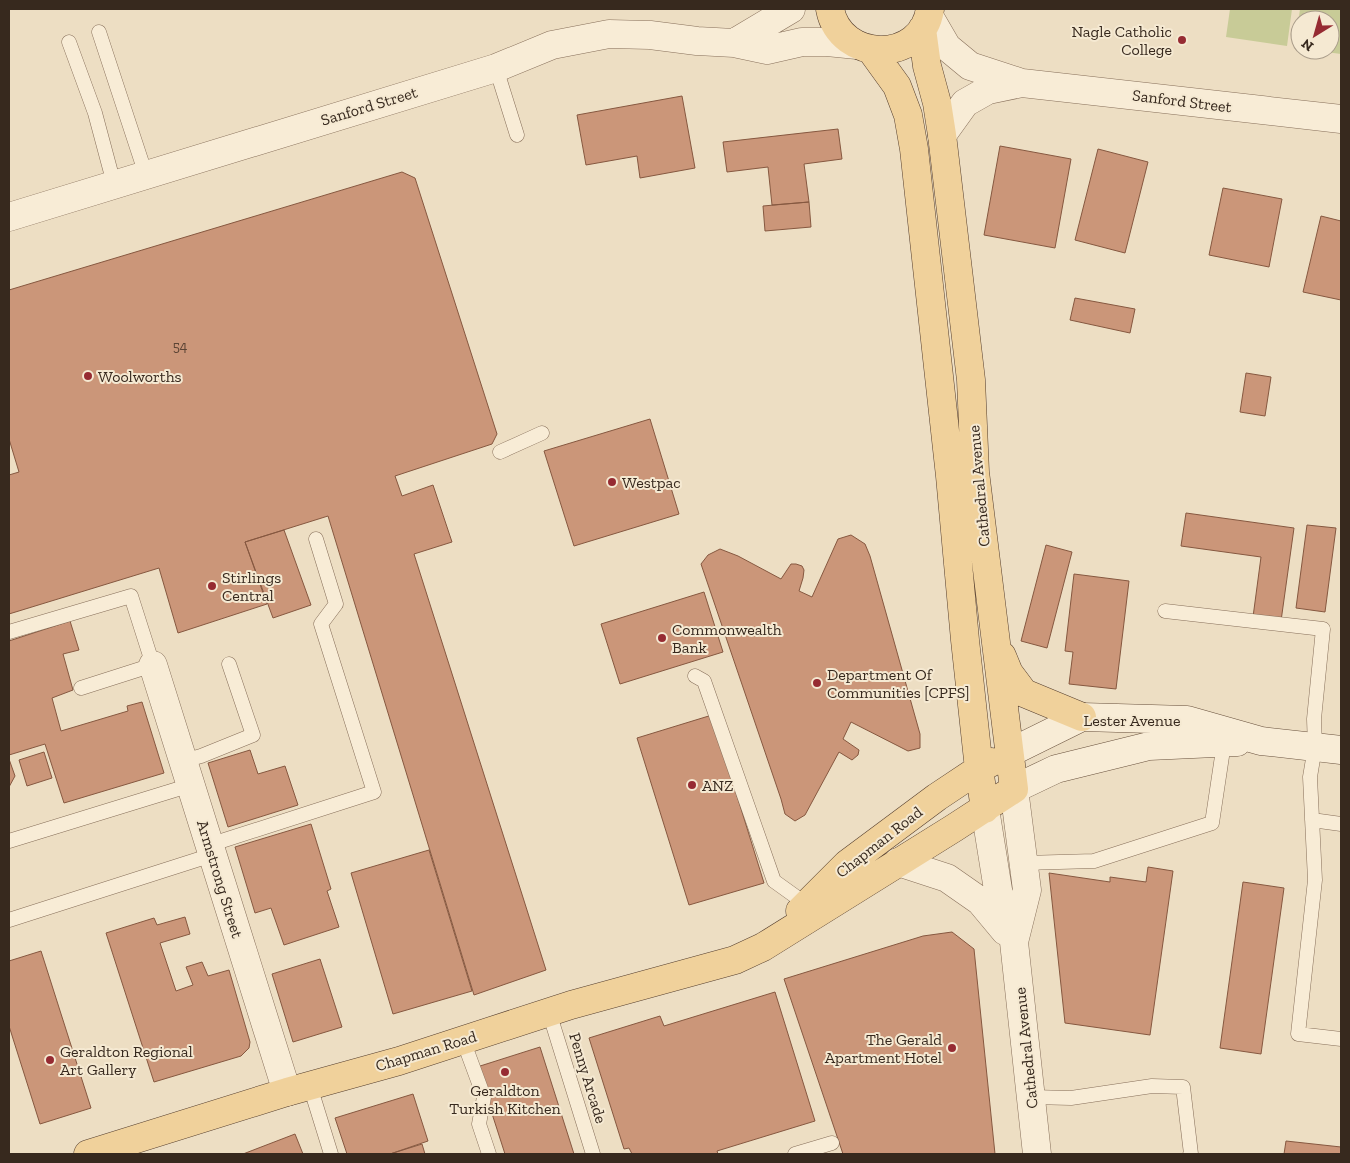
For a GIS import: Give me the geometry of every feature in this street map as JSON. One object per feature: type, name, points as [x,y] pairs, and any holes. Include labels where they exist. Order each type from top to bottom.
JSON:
[{"type":"main road","name":"Cathedral Avenue","points":[[830,9],[836,25],[845,37],[864,48],[897,86],[908,115],[914,148],[949,467],[979,769],[986,808]]},
{"type":"main road","name":"Cathedral Avenue","points":[[927,18],[927,66],[937,103],[942,135],[971,380],[975,472],[1014,789]]},
{"type":"main road","points":[[864,48],[885,50],[900,47],[912,40],[927,18]]},
{"type":"main road","points":[[994,638],[1009,673],[1024,693],[1082,717]]},
{"type":"main road","name":"Chapman Road","points":[[762,946],[847,864],[937,797],[979,769],[1009,754]]},
{"type":"main road","name":"Chapman Road","points":[[88,1154],[464,1040],[549,1012],[735,960],[762,946],[1014,789]]},
{"type":"street","points":[[734,44],[792,9]]},
{"type":"street","name":"Sanford Street","points":[[927,18],[947,47],[970,66],[1022,83],[1341,119]]},
{"type":"street","name":"Sanford Street","points":[[9,217],[496,68],[552,45],[609,34],[650,35],[734,44],[767,50],[802,42],[827,42],[864,48]]},
{"type":"street","name":"Sanford Street","points":[[942,135],[966,103],[988,90],[1022,83]]},
{"type":"street","name":"Armstrong Street","points":[[153,665],[210,850],[298,1089]]},
{"type":"street","name":"Lester Avenue","points":[[1009,754],[1082,717],[1187,720],[1261,741]]},
{"type":"street","name":"Lester Avenue","points":[[1014,789],[1056,769],[1149,746],[1261,741],[1341,750]]},
{"type":"street","name":"Cathedral Avenue","points":[[1014,789],[1027,890],[1014,942]]},
{"type":"street","name":"Cathedral Avenue","points":[[986,808],[999,896],[1014,942],[1038,1154]]},
{"type":"street","points":[[898,862],[947,878],[980,901],[1014,942]]},
{"type":"lane","points":[[99,32],[146,174]]},
{"type":"lane","points":[[70,42],[95,113],[114,184]]},
{"type":"lane","points":[[496,68],[517,135]]},
{"type":"lane","points":[[500,452],[542,433]]},
{"type":"lane","points":[[9,920],[374,792],[322,624],[336,604],[316,539]]},
{"type":"lane","points":[[9,632],[131,596],[153,665],[80,688]]},
{"type":"lane","points":[[1165,612],[1323,629],[1314,718],[1315,747],[1310,777],[1315,880],[1298,1034],[1341,1039]]},
{"type":"lane","points":[[9,840],[187,773],[200,756],[253,735],[229,664]]},
{"type":"lane","points":[[696,676],[704,681],[774,881],[806,904]]},
{"type":"lane","points":[[1024,863],[1094,861],[1212,823],[1224,743]]},
{"type":"lane","points":[[1312,820],[1341,824]]},
{"type":"lane","name":"Penny Arcade","points":[[549,1012],[593,1154]]},
{"type":"lane","points":[[464,1040],[484,1097],[479,1124],[489,1154]]},
{"type":"lane","points":[[1031,1097],[1071,1098],[1152,1086],[1183,1087],[1190,1154]]},
{"type":"lane","points":[[298,1089],[330,1154]]},
{"type":"lane","points":[[795,1154],[832,1143]]},
{"type":"green space","points":[[1230,9],[1292,9],[1290,10],[1287,46],[1226,37]]},
{"type":"green space","points":[[1341,9],[1341,54],[1340,10],[1300,10]]},
{"type":"building","points":[[682,96],[695,168],[640,178],[637,156],[586,165],[577,115]]},
{"type":"building","points":[[838,129],[842,159],[804,164],[809,202],[772,205],[768,167],[727,172],[723,142]]},
{"type":"building","points":[[1000,146],[1071,159],[1055,248],[984,235]]},
{"type":"building","points":[[1098,149],[1148,162],[1125,253],[1075,240]]},
{"type":"building","name":"Stirlings Central","points":[[402,172],[415,178],[497,434],[492,444],[395,476],[402,496],[433,485],[452,542],[414,554],[546,970],[474,995],[328,516],[245,542],[267,604],[178,633],[159,568],[9,614],[9,475],[19,472],[9,439],[9,290]]},
{"type":"building","points":[[1223,188],[1282,199],[1269,267],[1209,255]]},
{"type":"building","points":[[809,202],[811,227],[765,231],[763,206]]},
{"type":"building","points":[[1321,216],[1341,221],[1341,300],[1303,292]]},
{"type":"building","points":[[1075,298],[1135,309],[1130,333],[1070,320]]},
{"type":"building","points":[[1246,373],[1271,377],[1265,416],[1240,412]]},
{"type":"building","name":"Westpac","points":[[650,419],[679,514],[574,546],[544,451]]},
{"type":"building","points":[[1186,513],[1294,528],[1281,621],[1253,617],[1261,557],[1181,546]]},
{"type":"building","points":[[1307,525],[1336,528],[1325,612],[1296,608]]},
{"type":"building","points":[[284,530],[311,605],[273,618],[245,542]]},
{"type":"building","points":[[851,535],[865,544],[870,556],[920,734],[920,748],[908,751],[851,722],[843,739],[859,750],[858,755],[852,760],[839,752],[805,815],[795,821],[785,814],[701,564],[708,555],[720,549],[738,556],[781,579],[791,564],[796,564],[802,566],[804,570],[799,591],[812,597],[838,539]]},
{"type":"building","points":[[1046,545],[1072,552],[1047,648],[1021,641]]},
{"type":"building","points":[[1074,574],[1129,581],[1116,689],[1069,684],[1073,652],[1065,651]]},
{"type":"building","name":"Commonwealth Bank","points":[[704,592],[723,652],[620,684],[601,624]]},
{"type":"building","points":[[70,621],[79,650],[63,654],[73,690],[52,698],[61,731],[128,711],[127,706],[142,702],[164,773],[64,803],[45,744],[9,755],[9,641]]},
{"type":"building","name":"ANZ","points":[[712,715],[764,883],[689,905],[637,738]]},
{"type":"building","points":[[250,750],[258,774],[285,766],[298,805],[228,827],[208,763]]},
{"type":"building","points":[[44,752],[52,778],[27,786],[19,760]]},
{"type":"building","points":[[9,759],[15,776],[9,787]]},
{"type":"building","points":[[311,824],[331,889],[327,891],[339,927],[284,945],[271,908],[255,913],[235,847]]},
{"type":"building","points":[[429,850],[472,991],[393,1014],[351,873]]},
{"type":"building","points":[[1148,867],[1173,871],[1150,1035],[1065,1023],[1049,873],[1110,882],[1110,877],[1146,882]]},
{"type":"building","points":[[1243,882],[1284,888],[1261,1054],[1220,1048]]},
{"type":"building","points":[[185,917],[190,934],[160,943],[176,991],[193,985],[186,967],[202,962],[208,976],[229,970],[250,1042],[249,1048],[241,1056],[154,1082],[106,933],[154,918],[157,925]]},
{"type":"building","points":[[952,932],[974,949],[995,1154],[843,1154],[784,979],[923,936]]},
{"type":"building","points":[[41,951],[91,1108],[40,1124],[9,1026],[9,961]]},
{"type":"building","points":[[320,959],[342,1027],[293,1042],[272,974]]},
{"type":"building","points":[[775,992],[815,1121],[717,1151],[718,1154],[632,1154],[629,1148],[624,1149],[589,1038],[660,1016],[664,1026]]},
{"type":"building","points":[[540,1047],[574,1154],[505,1154],[477,1067]]},
{"type":"building","points":[[413,1094],[428,1141],[390,1154],[347,1154],[335,1118]]},
{"type":"building","points":[[295,1134],[303,1154],[243,1154]]},
{"type":"building","points":[[1286,1141],[1341,1147],[1341,1154],[1284,1154]]},
{"type":"building","points":[[422,1144],[425,1154],[390,1154]]},
{"type":"place","name":"Nagle Catholic College","points":[[1182,40]]},
{"type":"place","name":"Woolworths","points":[[88,376]]},
{"type":"place","name":"Westpac","points":[[612,482]]},
{"type":"place","name":"Stirlings Central","points":[[212,586]]},
{"type":"place","name":"Commonwealth Bank","points":[[662,638]]},
{"type":"place","name":"Department Of Communities [CPFS]","points":[[817,683]]},
{"type":"place","name":"ANZ","points":[[692,785]]},
{"type":"place","name":"The Gerald Apartment Hotel","points":[[952,1048]]},
{"type":"place","name":"Geraldton Regional Art Gallery","points":[[50,1060]]},
{"type":"place","name":"Geraldton Turkish Kitchen","points":[[505,1072]]}]
